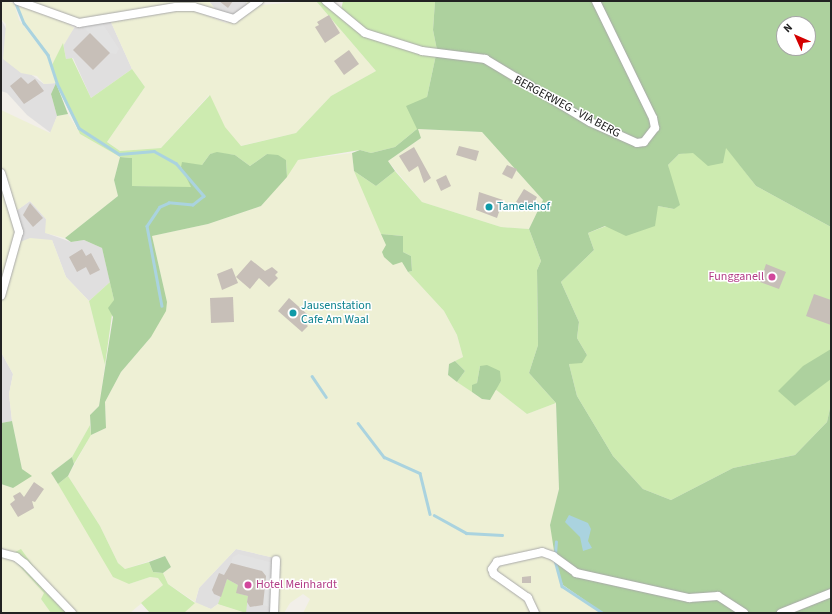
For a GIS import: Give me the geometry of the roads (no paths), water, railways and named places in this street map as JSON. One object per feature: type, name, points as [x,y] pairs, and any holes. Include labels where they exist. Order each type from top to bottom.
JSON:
[{"type":"street","points":[[18,1],[79,23],[176,7],[194,7],[234,19],[259,1]]},
{"type":"street","name":"BERGERWEG - VIA BERG","points":[[326,1],[365,33],[422,52],[485,59],[590,122],[637,143],[644,142],[655,128],[653,118],[596,1]]},
{"type":"street","points":[[1,173],[20,232],[1,296]]},
{"type":"street","points":[[535,613],[528,598],[494,574],[492,569],[498,562],[542,552],[553,556],[576,573],[689,598],[718,596],[744,613]]},
{"type":"street","points":[[1,553],[16,557],[25,564],[72,613]]},
{"type":"street","points":[[274,613],[276,560]]},
{"type":"street","points":[[781,613],[831,593]]},
{"type":"water","points":[[569,515],[588,523],[591,529],[588,541],[592,548],[583,551],[580,537],[565,522]]},
{"type":"waterway","points":[[15,1],[24,23],[48,55],[57,83],[79,128],[119,154],[154,151],[176,163],[204,196],[193,205],[169,203],[160,207],[147,226],[162,306]]},
{"type":"waterway","points":[[312,376],[326,397]]},
{"type":"waterway","points":[[358,423],[384,457],[420,473],[430,514]]},
{"type":"waterway","points":[[434,515],[466,533],[502,535]]},
{"type":"waterway","points":[[555,555],[556,542]]},
{"type":"waterway","points":[[555,560],[562,586],[603,613]]},
{"type":"place","name":"Tamelehof","points":[[489,207]]},
{"type":"place","name":"Fungganell","points":[[772,277]]},
{"type":"place","name":"Jausenstation Cafe Am Waal","points":[[293,313]]},
{"type":"place","name":"Hotel Meinhardt","points":[[248,585]]}]
